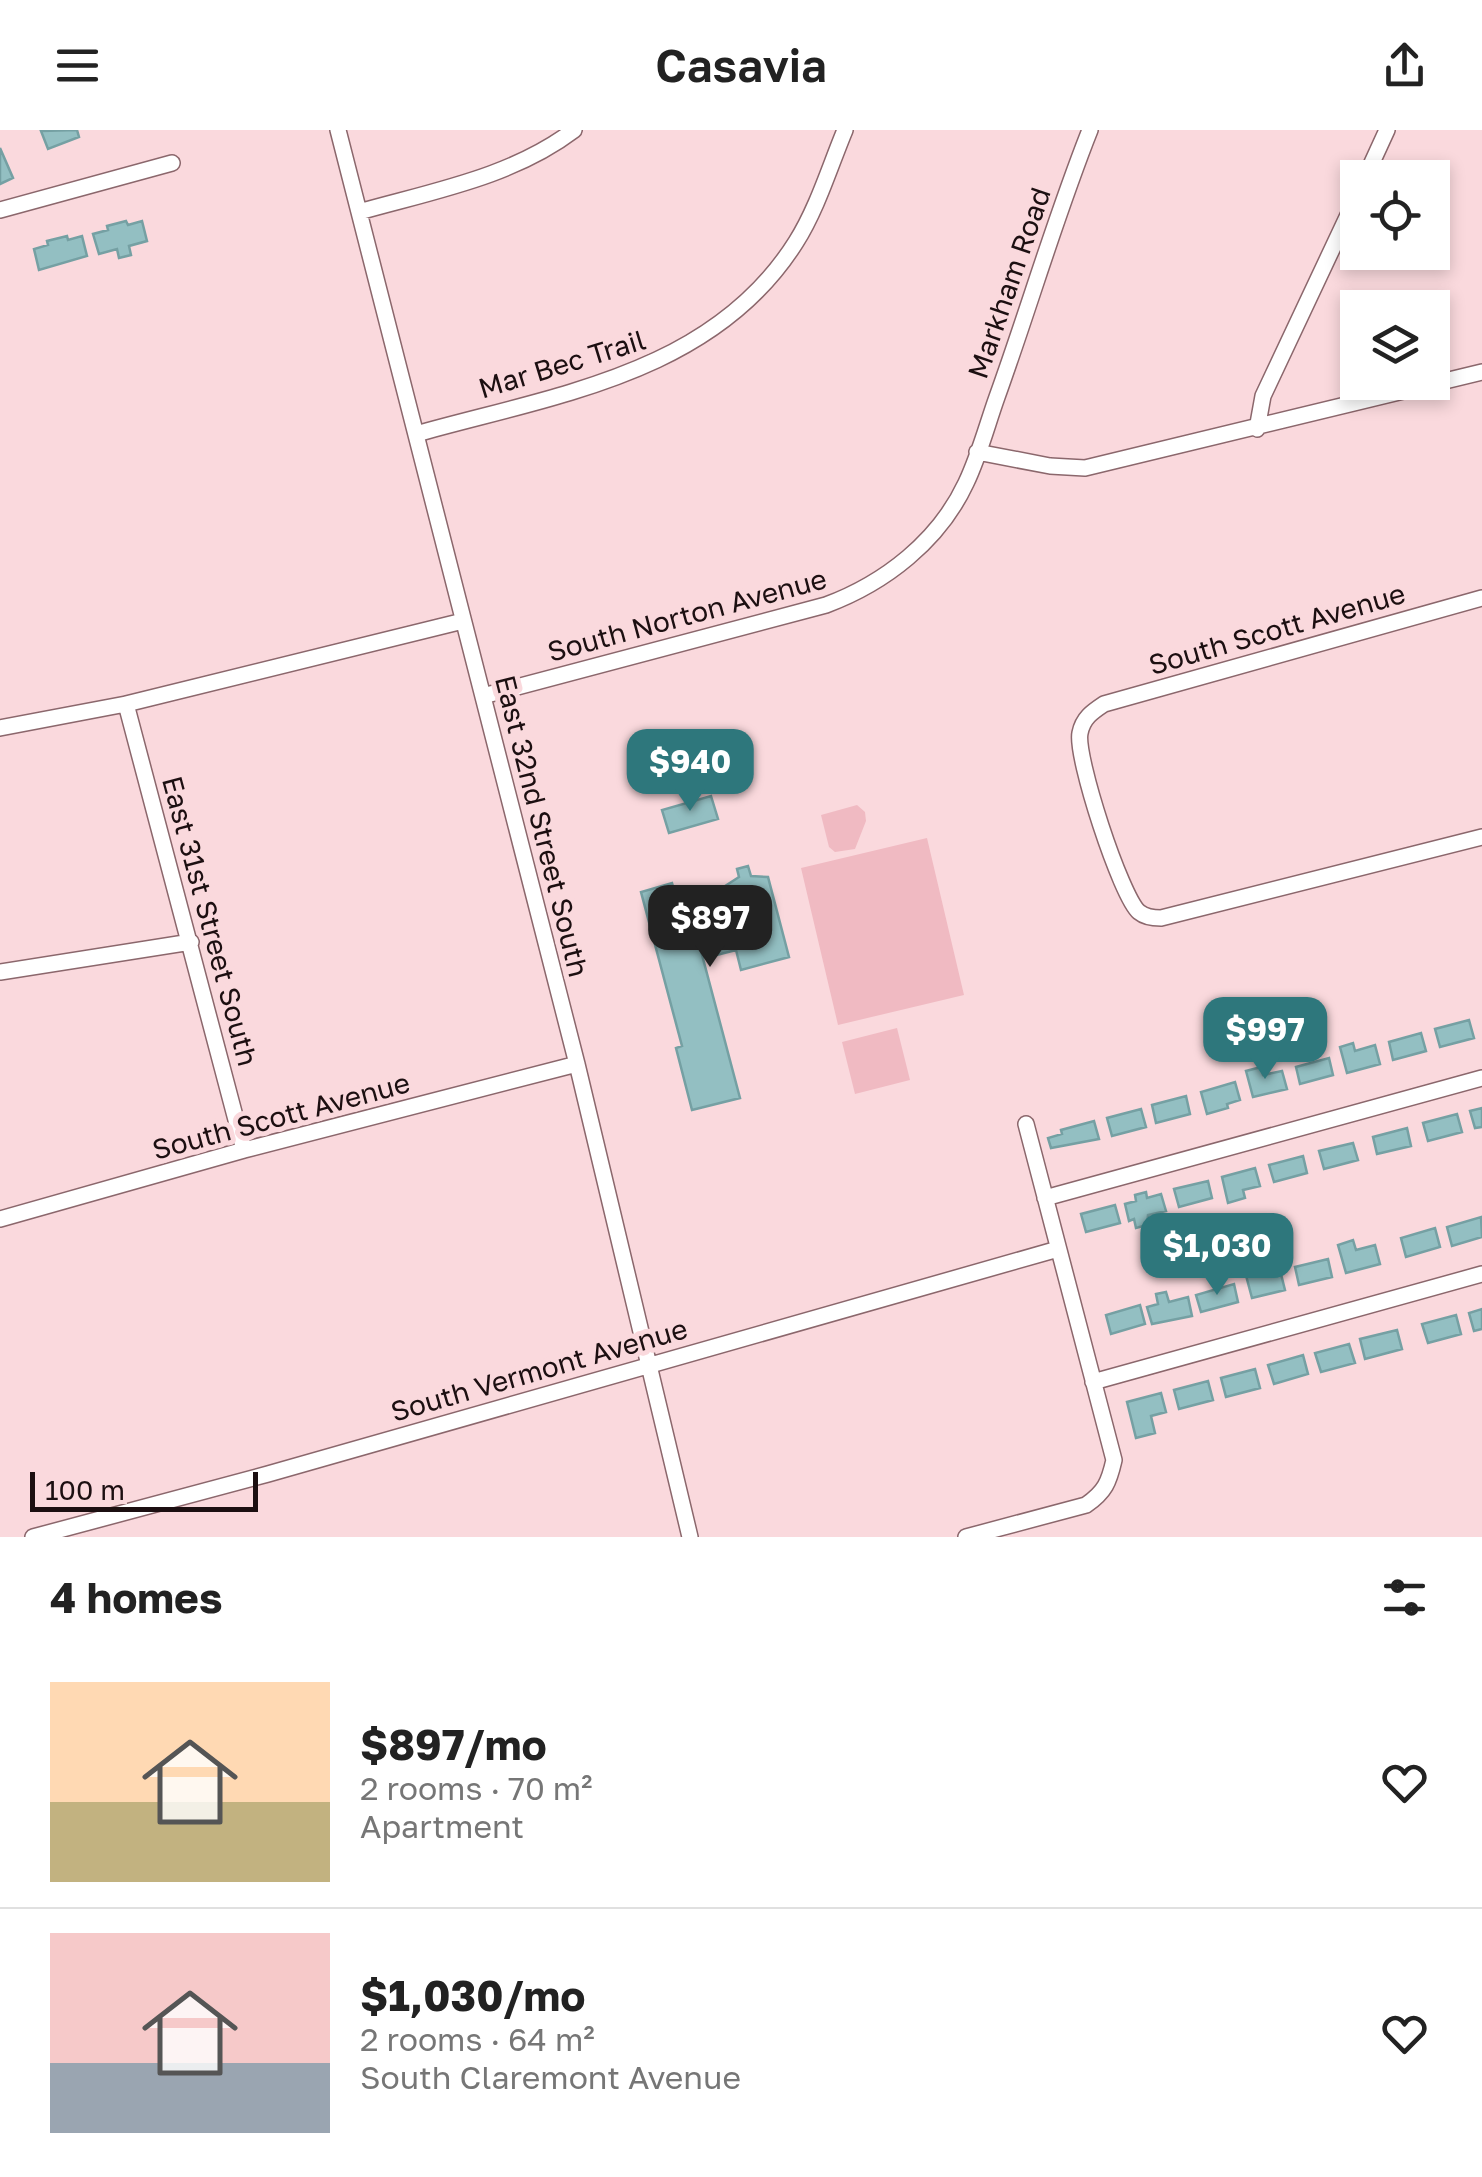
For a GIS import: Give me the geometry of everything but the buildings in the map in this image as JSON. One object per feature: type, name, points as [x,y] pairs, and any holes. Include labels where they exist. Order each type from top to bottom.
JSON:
[{"type":"street","name":"East 32nd Street South","points":[[338,130],[576,1064],[690,1537]]},
{"type":"street","points":[[359,212],[512,168],[574,130]]},
{"type":"street","name":"Mar Bec Trail","points":[[416,434],[622,376],[663,360],[716,327],[775,272],[798,239],[846,130]]},
{"type":"street","name":"Markham Road","points":[[977,452],[1059,207],[1090,130]]},
{"type":"street","points":[[1374,160],[1388,130]]},
{"type":"street","points":[[0,210],[172,163]]},
{"type":"street","points":[[1256,428],[1264,396],[1340,233]]},
{"type":"street","points":[[977,452],[1050,466],[1085,468],[1482,372]]},
{"type":"street","name":"South Norton Avenue","points":[[482,696],[826,605],[858,593],[888,576],[929,537],[966,485],[977,452]]},
{"type":"street","name":"South Scott Avenue","points":[[1482,598],[1104,704],[1088,714],[1079,736],[1098,818],[1124,887],[1137,912],[1150,918],[1482,837]]},
{"type":"street","points":[[0,728],[126,704],[463,621]]},
{"type":"street","name":"East 31st Street South","points":[[126,704],[244,1150]]},
{"type":"street","points":[[0,972],[191,942]]},
{"type":"street","name":"South Scott Avenue","points":[[0,1219],[244,1150],[576,1064]]},
{"type":"street","points":[[1045,1198],[1482,1078]]},
{"type":"street","points":[[966,1537],[1027,1529],[1086,1505],[1102,1494],[1114,1460],[1026,1124]]},
{"type":"street","name":"South Vermont Avenue","points":[[33,1537],[1058,1249]]},
{"type":"street","points":[[1093,1382],[1482,1274]]},
{"type":"shaded area","points":[[857,805],[865,812],[866,821],[855,849],[835,852],[829,847],[821,815]]},
{"type":"shaded area","points":[[927,838],[964,995],[838,1025],[801,868]]},
{"type":"shaded area","points":[[897,1028],[910,1080],[855,1094],[842,1042]]}]
